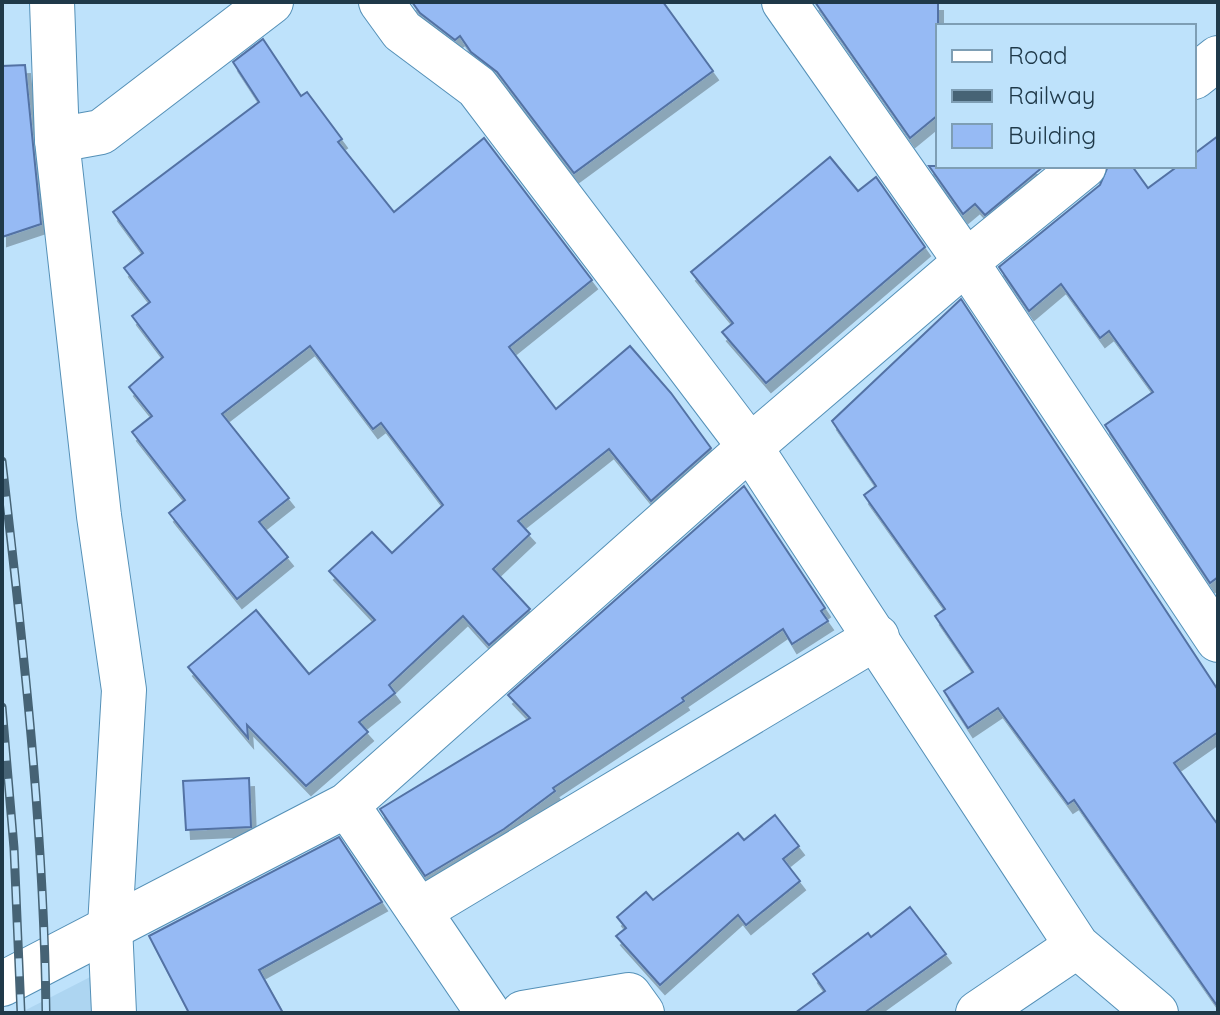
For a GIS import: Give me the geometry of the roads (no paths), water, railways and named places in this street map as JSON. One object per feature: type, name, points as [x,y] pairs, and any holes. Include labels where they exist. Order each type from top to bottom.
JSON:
[{"type":"street","points":[[52,2],[57,140],[99,516],[124,690],[110,926],[114,1013]]},
{"type":"street","points":[[57,140],[101,132],[271,2]]},
{"type":"street","points":[[381,2],[402,31],[477,87],[750,447],[1077,946],[1156,1013]]},
{"type":"street","points":[[784,2],[966,262],[1218,640]]},
{"type":"street","points":[[1196,75],[1218,58]]},
{"type":"street","points":[[2,984],[347,805],[750,447],[966,262],[1082,168]]},
{"type":"street","points":[[419,911],[877,637]]},
{"type":"street","points":[[347,805],[488,1013]]},
{"type":"street","points":[[978,1013],[1077,946]]},
{"type":"street","points":[[523,1013],[629,995],[642,1013]]},
{"type":"railway","points":[[2,461],[37,806],[46,1013]]},
{"type":"railway","points":[[2,707],[14,848],[21,1013]]}]
